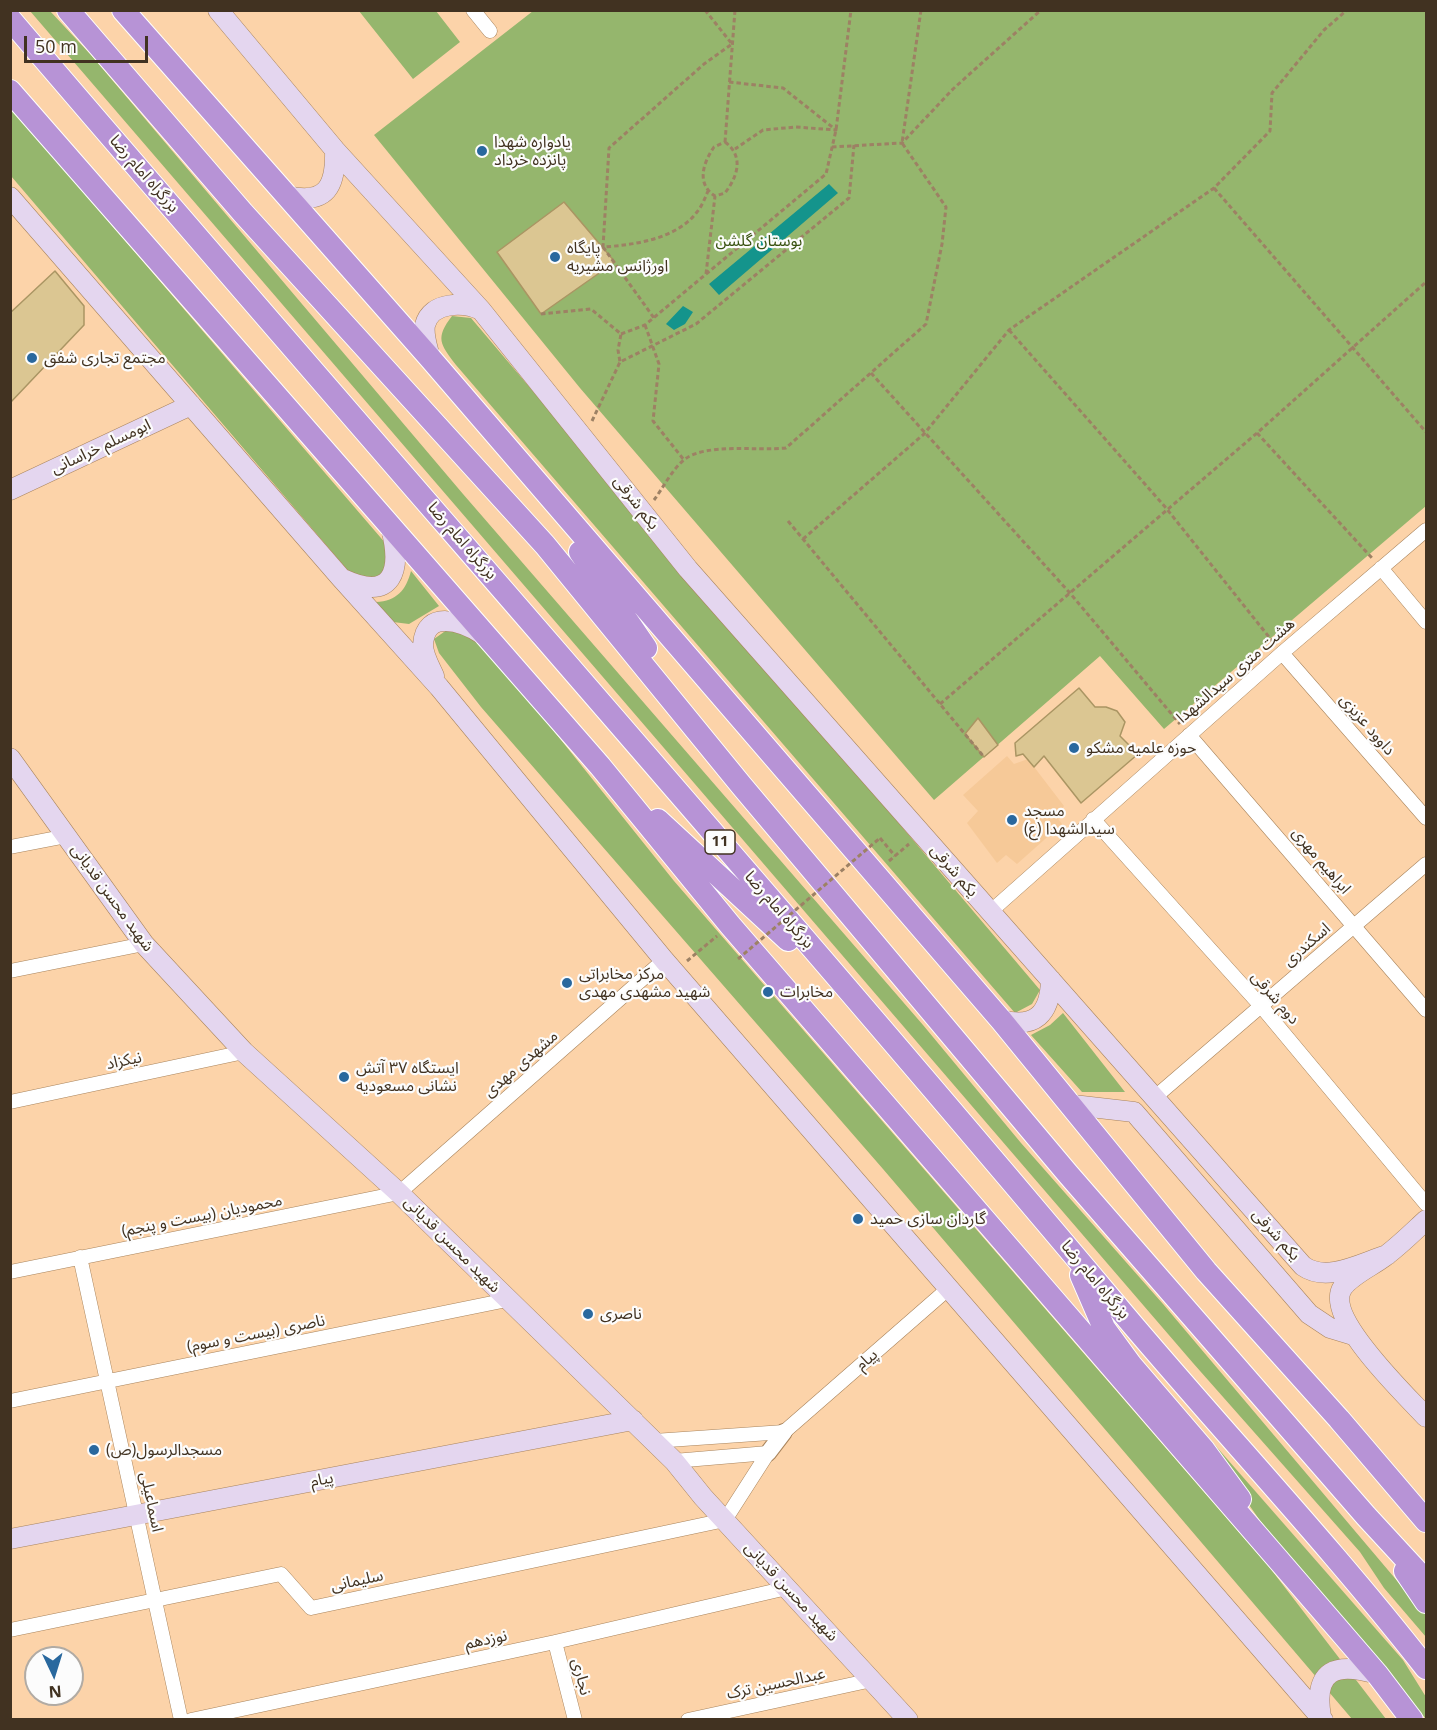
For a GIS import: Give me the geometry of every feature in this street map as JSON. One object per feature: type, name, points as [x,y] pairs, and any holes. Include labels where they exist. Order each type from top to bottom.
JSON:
[{"type":"highway","points":[[68,10],[243,213],[545,545],[741,785],[1068,1174],[1366,1516],[1426,1581]]},
{"type":"highway","points":[[123,10],[514,455],[1001,1020],[1073,1105],[1206,1271],[1339,1419],[1426,1521]]},
{"type":"highway","name":"بزرگراه امام رضا","points":[[10,19],[870,1015],[1387,1618],[1426,1668]]},
{"type":"highway","points":[[10,91],[600,766],[730,926],[1377,1674],[1412,1719]]},
{"type":"highway","points":[[514,455],[741,785]]},
{"type":"highway","points":[[600,766],[870,1015]]},
{"type":"highway","points":[[1071,1252],[1104,1328],[1131,1365],[1237,1492],[1252,1530]]},
{"type":"highway","points":[[1366,1516],[1426,1602]]},
{"type":"main road","name":"یکم شرقی","points":[[218,10],[335,150],[481,310],[688,569],[1303,1266],[1313,1273],[1327,1274],[1387,1255]]},
{"type":"main road","points":[[287,196],[303,200],[316,198],[324,192],[333,181],[335,150]]},
{"type":"main road","points":[[10,197],[341,579],[439,687],[669,966],[1322,1718]]},
{"type":"main road","points":[[430,358],[424,332],[426,322],[434,314],[451,304],[469,304],[481,310]]},
{"type":"main road","name":"ابومسلم خراسانی","points":[[10,490],[191,405]]},
{"type":"main road","points":[[341,579],[362,588],[376,588],[387,581],[396,569],[397,550],[391,528]]},
{"type":"main road","points":[[439,687],[423,645],[428,631],[437,623],[450,620],[464,623],[488,638]]},
{"type":"main road","name":"شهید محسن قدیانی","points":[[10,758],[144,944],[244,1052],[399,1193],[674,1461],[725,1520],[908,1719]]},
{"type":"main road","points":[[1001,1020],[1018,1024],[1039,1016],[1046,1009],[1051,996],[1052,980]]},
{"type":"main road","points":[[1073,1105],[1134,1112],[1309,1314],[1330,1328],[1353,1335]]},
{"type":"main road","points":[[1426,1220],[1387,1255],[1343,1287],[1340,1305],[1353,1335],[1426,1417]]},
{"type":"main road","name":"پیام","points":[[10,1539],[633,1420]]},
{"type":"main road","points":[[1322,1718],[1319,1688],[1328,1675],[1340,1668],[1354,1667],[1377,1674]]},
{"type":"street","points":[[473,10],[490,31]]},
{"type":"street","name":"هشت متری سیدالشهدا","points":[[990,912],[1282,653],[1426,530]]},
{"type":"street","points":[[1381,568],[1426,622]]},
{"type":"street","name":"داوود عزیزی","points":[[1282,653],[1426,818]]},
{"type":"street","name":"ابراهیم مهری","points":[[1189,735],[1426,1010]]},
{"type":"street","name":"دوم شرقی","points":[[1093,819],[1261,1006],[1426,1204]]},
{"type":"street","points":[[10,847],[67,836]]},
{"type":"street","name":"اسکندری","points":[[1154,1098],[1426,864]]},
{"type":"street","points":[[10,971],[144,944]]},
{"type":"street","name":"مشهدی مهدی","points":[[399,1193],[669,966]]},
{"type":"street","name":"نیکزاد","points":[[10,1102],[244,1052]]},
{"type":"street","name":"محمودیان (بیست و پنجم)","points":[[10,1272],[399,1193]]},
{"type":"street","name":"اسماعیلی","points":[[80,1257],[182,1719]]},
{"type":"street","name":"پیام","points":[[725,1520],[784,1432],[949,1288]]},
{"type":"street","name":"ناصری (بیست و سوم)","points":[[10,1401],[507,1300]]},
{"type":"street","points":[[654,1441],[784,1432]]},
{"type":"street","points":[[674,1461],[768,1453]]},
{"type":"street","name":"سلیمانی","points":[[10,1630],[281,1574],[311,1608],[725,1520]]},
{"type":"street","name":"نوزدهم","points":[[191,1719],[555,1642],[787,1588]]},
{"type":"street","name":"نجاری","points":[[555,1642],[575,1719]]},
{"type":"street","name":"عبدالحسین ترک","points":[[688,1719],[872,1680]]},
{"type":"path","points":[[705,10],[732,44]]},
{"type":"path","points":[[725,142],[735,10]]},
{"type":"path","points":[[621,334],[645,325],[654,318],[826,174],[836,130],[851,10]]},
{"type":"path","points":[[644,514],[684,460],[710,449],[756,451],[786,448],[926,324],[942,244],[946,207],[902,143],[921,10]]},
{"type":"path","points":[[832,147],[902,143],[953,89],[1041,10]]},
{"type":"path","points":[[803,539],[924,434],[1009,330],[1214,188],[1270,131],[1272,93],[1324,30],[1347,10]]},
{"type":"path","points":[[654,318],[603,247],[609,148],[704,64],[732,44]]},
{"type":"path","points":[[729,82],[783,88],[836,130]]},
{"type":"path","points":[[735,149],[763,129],[796,127],[836,130]]},
{"type":"path","points":[[725,142],[735,149],[736,174],[725,194],[716,196],[708,191],[703,182],[707,157],[714,147],[725,142]]},
{"type":"path","points":[[620,362],[696,324],[849,198],[854,145]]},
{"type":"path","points":[[1214,188],[1426,432]]},
{"type":"path","points":[[603,247],[632,245],[671,232],[696,213],[708,191]]},
{"type":"path","points":[[706,274],[716,196]]},
{"type":"path","points":[[940,704],[1166,508],[1257,433],[1426,282]]},
{"type":"path","points":[[541,314],[591,309],[621,334]]},
{"type":"path","points":[[645,325],[659,364],[653,421],[684,460]]},
{"type":"path","points":[[1009,330],[1166,508],[1282,653]]},
{"type":"path","points":[[585,440],[620,362],[618,350],[621,334]]},
{"type":"path","points":[[871,372],[924,434],[1070,592],[1189,735]]},
{"type":"path","points":[[1257,433],[1381,568]]},
{"type":"path","points":[[788,521],[984,757]]},
{"type":"path","points":[[738,959],[880,838],[895,856]]},
{"type":"path","points":[[669,966],[717,936]]},
{"type":"shaded area","points":[[1007,756],[1014,764],[1028,759],[1064,806],[1056,816],[1062,824],[1017,864],[1006,855],[997,863],[967,823],[978,811],[963,795]]},
{"type":"green space","points":[[30,11],[50,11],[91,55],[463,494],[923,1025],[1021,1143],[1163,1304],[1426,1615],[1426,1637],[1384,1588],[1360,1552],[1193,1363]]},
{"type":"green space","points":[[359,11],[436,11],[460,42],[413,79]]},
{"type":"green space","name":"بوستان گلشن","points":[[533,11],[1426,11],[1426,506],[1164,729],[1100,656],[934,800],[580,388],[374,135]]},
{"type":"green space","points":[[10,107],[387,545],[387,566],[377,580],[350,573],[11,176]]},
{"type":"green space","points":[[452,316],[471,318],[1040,990],[1032,1004],[1015,1013],[456,365],[446,352],[442,341],[443,330]]},
{"type":"green space","points":[[411,571],[439,606],[409,624],[393,622],[376,602],[390,599],[400,593]]},
{"type":"green space","points":[[451,627],[466,629],[513,680],[674,881],[1270,1568],[1386,1719],[1352,1719],[883,1169],[481,707],[439,653],[434,639]]},
{"type":"green space","points":[[1063,1013],[1125,1092],[1082,1092],[1031,1035],[1050,1025]]},
{"type":"green space","points":[[1109,1324],[1403,1660],[1426,1697],[1426,1719],[1261,1522],[1238,1489]]},
{"type":"water","points":[[829,184],[838,193],[719,295],[709,284]]},
{"type":"water","points":[[683,306],[693,312],[685,324],[674,330],[666,324]]},
{"type":"building","name":"پایگاه اورژانس مشیریه","points":[[564,202],[615,262],[541,314],[497,252]]},
{"type":"building","name":"مجتمع تجاری شفق","points":[[55,271],[84,306],[84,325],[10,403],[10,313]]},
{"type":"building","name":"حوزه علمیه مشکو","points":[[1079,688],[1095,707],[1106,707],[1117,711],[1125,722],[1120,736],[1138,754],[1081,803],[1044,756],[1034,767],[1023,754],[1016,756],[1015,743]]},
{"type":"building","points":[[978,718],[998,745],[984,757],[965,734]]},
{"type":"place","name":"یادواره شهدا پانزده خرداد","points":[[482,151]]},
{"type":"place","name":"پایگاه اورژانس مشیریه","points":[[555,257]]},
{"type":"place","name":"مجتمع تجاری شفق","points":[[32,358]]},
{"type":"place","name":"حوزه علمیه مشکو","points":[[1074,748]]},
{"type":"place","name":"مسجد سیدالشهدا (ع)","points":[[1012,820]]},
{"type":"place","name":"مرکز مخابراتی شهید مشهدی مهدی","points":[[567,983]]},
{"type":"place","name":"مخابرات","points":[[768,992]]},
{"type":"place","name":"ایستگاه ۳۷ آتش نشانی مسعودیه","points":[[344,1077]]},
{"type":"place","name":"گاردان سازی حمید","points":[[858,1219]]},
{"type":"place","name":"ناصری","points":[[588,1314]]},
{"type":"place","name":"مسجدالرسول(ص)","points":[[94,1450]]}]
